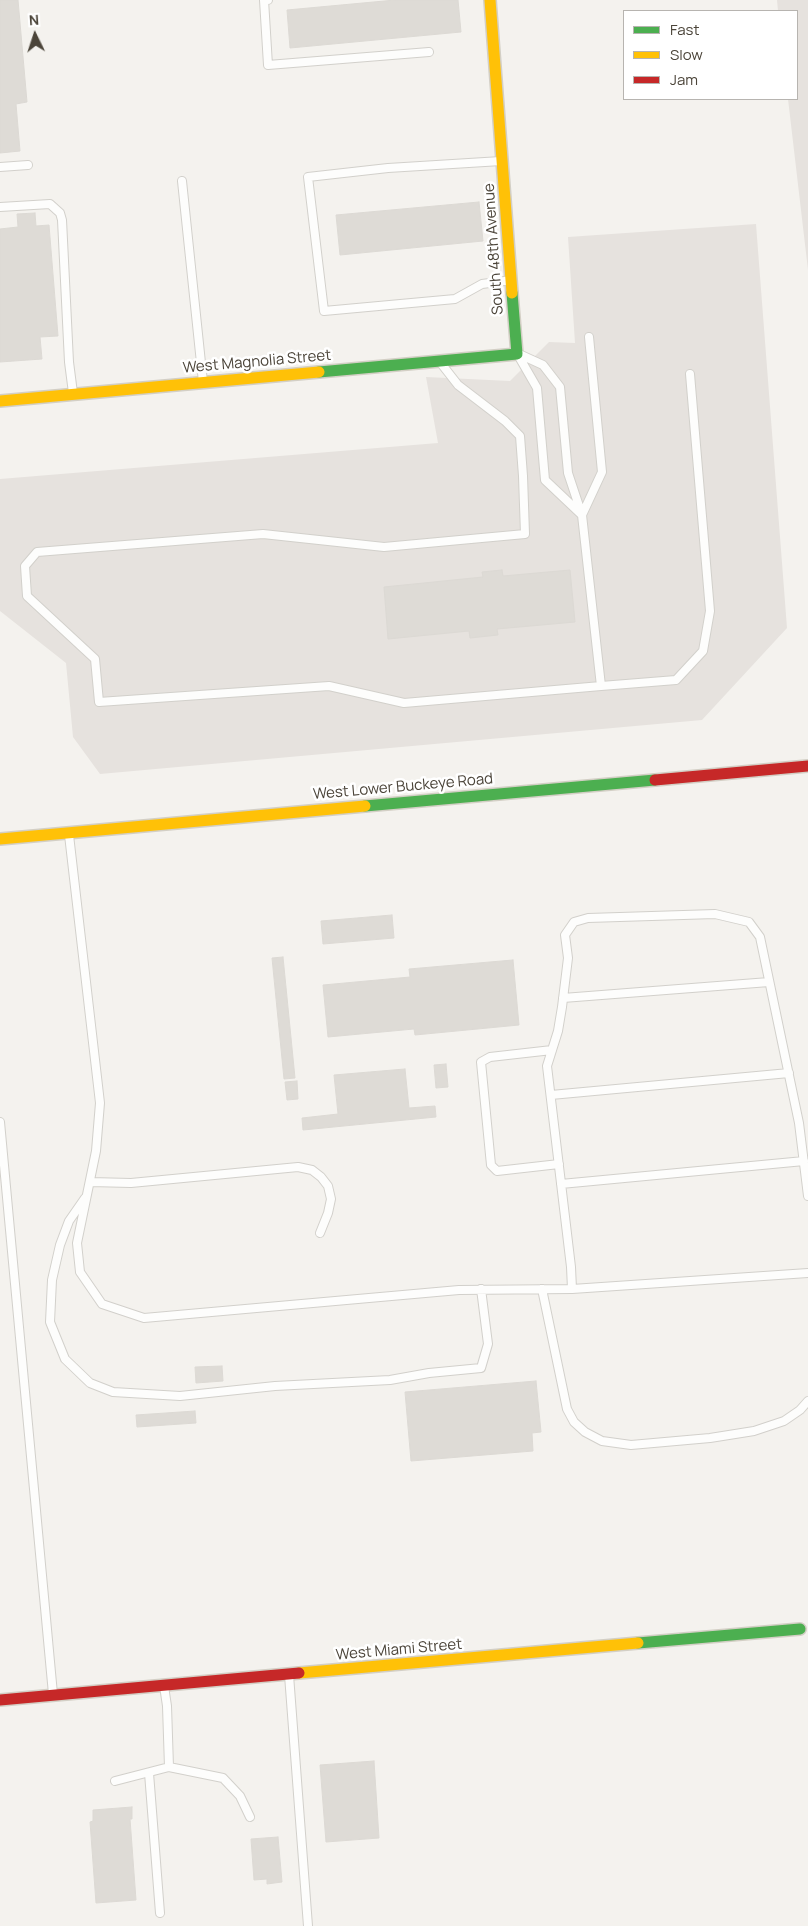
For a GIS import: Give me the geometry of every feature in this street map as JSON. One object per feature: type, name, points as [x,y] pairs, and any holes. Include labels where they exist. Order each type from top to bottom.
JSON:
[{"type":"street","name":"South 48th Avenue","points":[[490,0],[517,354]]},
{"type":"street","name":"West Magnolia Street","points":[[0,402],[517,354]]},
{"type":"street","name":"West Lower Buckeye Road","points":[[0,839],[808,766]]},
{"type":"street","name":"West Miami Street","points":[[0,1700],[800,1629]]},
{"type":"lane","points":[[268,0],[264,0],[268,65],[429,52]]},
{"type":"lane","points":[[503,161],[388,168],[308,177],[324,311],[455,299],[482,284],[512,280]]},
{"type":"lane","points":[[0,167],[28,165]]},
{"type":"lane","points":[[182,180],[203,382]]},
{"type":"lane","points":[[0,207],[50,204],[60,213],[62,220],[69,362],[74,395]]},
{"type":"lane","points":[[582,515],[602,472],[589,337]]},
{"type":"lane","points":[[517,354],[543,365],[560,386],[568,473],[582,515],[600,686]]},
{"type":"lane","points":[[517,354],[537,388],[545,480],[582,515]]},
{"type":"lane","points":[[439,361],[458,385],[520,436],[525,534],[384,548],[263,534],[37,552],[25,566],[27,596],[95,659],[99,702],[329,686],[404,703],[676,680],[703,651],[710,611],[690,374]]},
{"type":"lane","points":[[68,833],[100,1103],[96,1151],[77,1243],[80,1272],[102,1304],[144,1318],[459,1290],[572,1289],[808,1273]]},
{"type":"lane","points":[[572,1289],[547,1066],[558,1032],[563,998],[568,958],[565,936],[574,922],[588,918],[715,914],[749,922],[760,937],[799,1123],[808,1196]]},
{"type":"lane","points":[[563,998],[769,982]]},
{"type":"lane","points":[[552,1050],[490,1057],[481,1062],[491,1165],[497,1171],[559,1164]]},
{"type":"lane","points":[[551,1095],[788,1073]]},
{"type":"lane","points":[[0,1122],[53,1696]]},
{"type":"lane","points":[[561,1184],[804,1161]]},
{"type":"lane","points":[[90,1182],[131,1183],[298,1167],[312,1170],[322,1177],[328,1186],[331,1198],[328,1213],[320,1233]]},
{"type":"lane","points":[[87,1194],[69,1221],[60,1245],[52,1280],[50,1322],[65,1359],[90,1383],[113,1392],[180,1396],[275,1386],[390,1380],[429,1373],[480,1368],[488,1344],[481,1289]]},
{"type":"lane","points":[[542,1289],[567,1409],[574,1422],[585,1432],[602,1441],[631,1445],[754,1432],[784,1421],[800,1410],[808,1401]]},
{"type":"lane","points":[[289,1675],[308,1926]]},
{"type":"lane","points":[[164,1686],[167,1706],[169,1767]]},
{"type":"lane","points":[[115,1781],[169,1767],[223,1778],[240,1796],[250,1817]]},
{"type":"lane","points":[[148,1773],[160,1913]]},
{"type":"shaded area","points":[[777,0],[808,0],[808,270],[788,100],[798,100],[798,10],[778,10]]},
{"type":"shaded area","points":[[756,224],[787,628],[702,720],[100,774],[73,737],[66,663],[0,611],[0,479],[438,443],[426,377],[510,381],[549,342],[575,343],[568,237]]},
{"type":"building","points":[[0,0],[18,0],[27,102],[16,104],[20,151],[0,153]]},
{"type":"building","points":[[395,0],[458,0],[461,32],[290,48],[287,10]]},
{"type":"building","points":[[479,202],[483,241],[340,255],[336,215]]},
{"type":"building","points":[[35,213],[36,226],[49,225],[58,336],[40,337],[42,359],[0,362],[0,229],[18,227],[17,214]]},
{"type":"building","points":[[502,570],[503,576],[570,570],[575,622],[497,629],[498,635],[470,638],[469,631],[388,639],[384,587],[483,577],[482,572]]},
{"type":"building","points":[[392,915],[394,938],[323,944],[321,921]]},
{"type":"building","points":[[283,957],[295,1078],[284,1079],[272,958]]},
{"type":"building","points":[[513,960],[519,1025],[415,1035],[414,1029],[328,1037],[323,985],[410,977],[409,969]]},
{"type":"building","points":[[446,1064],[448,1087],[436,1088],[434,1065]]},
{"type":"building","points":[[405,1069],[409,1108],[435,1106],[436,1117],[303,1130],[302,1118],[338,1114],[334,1075]]},
{"type":"building","points":[[297,1081],[298,1099],[287,1100],[285,1082]]},
{"type":"building","points":[[222,1366],[223,1381],[196,1383],[195,1367]]},
{"type":"building","points":[[536,1381],[541,1432],[532,1433],[533,1451],[411,1461],[405,1392]]},
{"type":"building","points":[[195,1411],[196,1423],[137,1427],[136,1415]]},
{"type":"building","points":[[374,1761],[379,1838],[326,1842],[320,1765]]},
{"type":"building","points":[[132,1807],[132,1819],[130,1819],[136,1900],[96,1903],[90,1822],[93,1821],[93,1810]]},
{"type":"building","points":[[278,1837],[282,1882],[267,1884],[267,1879],[254,1880],[251,1839]]},
{"type":"traffic: fast","points":[[319,372],[517,354],[512,293]]},
{"type":"traffic: fast","points":[[365,806],[655,780]]},
{"type":"traffic: fast","points":[[638,1643],[800,1629]]},
{"type":"traffic: slow","points":[[490,0],[512,293]]},
{"type":"traffic: slow","points":[[0,401],[319,372]]},
{"type":"traffic: slow","points":[[0,839],[365,806]]},
{"type":"traffic: slow","points":[[299,1673],[638,1643]]},
{"type":"traffic: jam","points":[[655,780],[808,766]]},
{"type":"traffic: jam","points":[[0,1700],[299,1673]]}]
